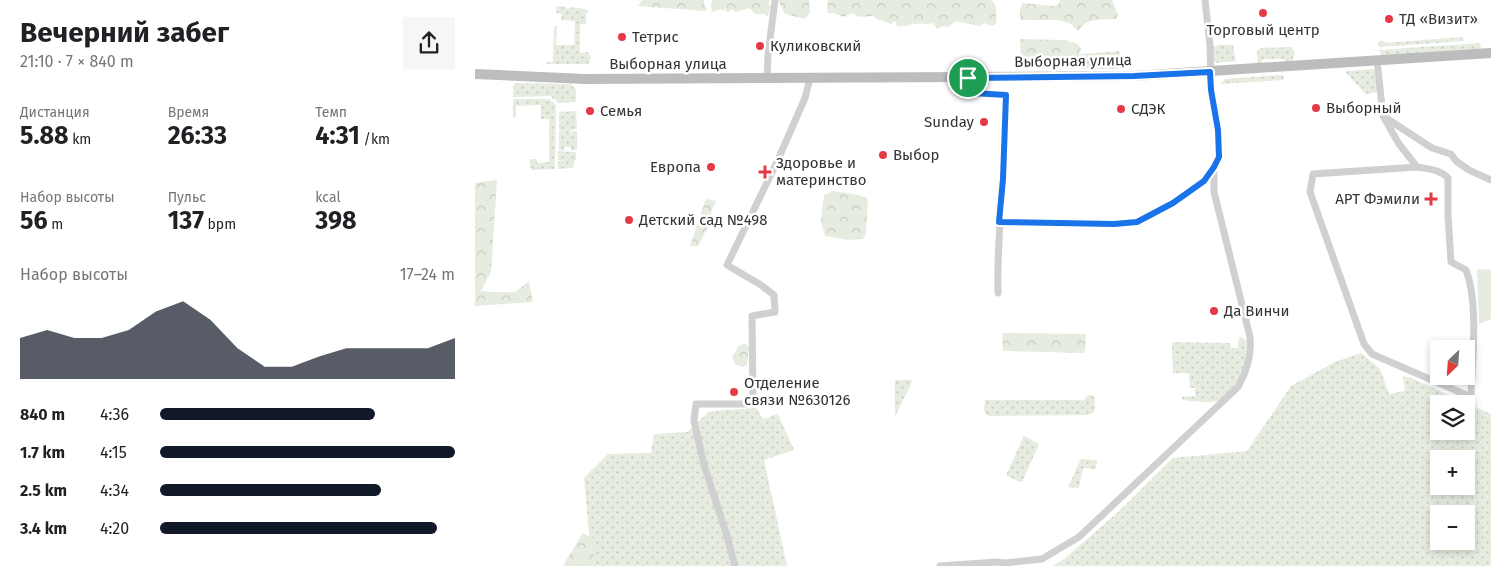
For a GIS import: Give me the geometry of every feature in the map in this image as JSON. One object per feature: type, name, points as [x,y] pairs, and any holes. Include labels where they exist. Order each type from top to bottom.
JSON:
[{"type":"main road","name":"Выборная улица","points":[[475,74],[585,79],[1134,76],[1491,53]]},
{"type":"street","points":[[767,79],[775,0]]},
{"type":"street","points":[[999,222],[1114,224],[1137,222],[1173,203],[1204,181],[1219,157],[1211,90],[1210,44],[1205,0]]},
{"type":"street","points":[[1377,60],[1383,116],[1399,144],[1417,168],[1433,169],[1448,178],[1451,262],[1466,270],[1470,280],[1473,302],[1471,397],[1372,354],[1364,344],[1310,192],[1313,174],[1417,168]]},
{"type":"street","points":[[735,566],[704,465],[694,421],[696,404],[747,404],[753,400],[752,316],[775,312],[774,295],[761,285],[727,266],[777,162],[805,98],[810,78]]},
{"type":"street","points":[[968,78],[972,93],[1006,95],[1003,179],[999,222],[998,293]]},
{"type":"street","points":[[1383,116],[1432,148],[1451,154],[1455,161],[1469,170],[1491,180]]},
{"type":"street","points":[[940,566],[1042,559],[1079,537],[1219,407],[1238,387],[1249,363],[1250,337],[1214,192],[1214,167]]},
{"type":"green space","points":[[642,0],[704,0],[707,8],[706,11],[638,6]]},
{"type":"green space","points":[[712,0],[770,0],[769,4],[771,7],[767,16],[765,14],[755,14],[749,8],[736,12],[733,9],[728,12],[726,8],[723,11],[721,9],[712,12]]},
{"type":"green space","points":[[778,0],[809,0],[810,12],[805,19],[785,14]]},
{"type":"green space","points":[[828,0],[992,0],[996,8],[996,24],[992,26],[984,23],[979,26],[955,21],[949,27],[943,26],[937,29],[933,23],[897,26],[895,21],[891,24],[873,16],[859,17],[852,13],[843,17],[834,13],[827,13]]},
{"type":"green space","points":[[1060,0],[1112,0],[1118,15],[1116,19],[1085,23],[1079,31],[1069,23],[1057,20],[1020,20],[1022,3],[1053,6],[1058,5]]},
{"type":"green space","points":[[556,6],[589,11],[586,13],[586,24],[580,24],[580,53],[588,52],[591,58],[588,64],[546,64],[553,62],[554,26],[557,26],[556,45],[574,45],[575,21],[561,20],[562,14],[556,13]]},
{"type":"green space","points":[[1462,37],[1464,41],[1379,47],[1378,43],[1381,40],[1387,43]]},
{"type":"green space","points":[[1020,39],[1064,40],[1078,44],[1081,49],[1078,59],[1041,61],[1021,65]]},
{"type":"green space","points":[[1480,43],[1481,49],[1384,56],[1382,56],[1379,50]]},
{"type":"green space","points":[[1233,45],[1236,61],[1216,63],[1212,47]]},
{"type":"green space","points":[[1291,47],[1295,52],[1292,62],[1286,62],[1284,59],[1263,59],[1260,64],[1258,63],[1257,51],[1260,48]]},
{"type":"green space","points":[[1120,51],[1121,63],[1118,69],[1024,68],[1021,65],[1041,61],[1078,59],[1080,54]]},
{"type":"green space","points":[[1372,69],[1377,72],[1378,90],[1377,92],[1366,94],[1346,73],[1347,71]]},
{"type":"green space","points":[[1284,76],[1283,80],[1220,84],[1225,79]]},
{"type":"green space","points":[[515,83],[571,84],[576,90],[576,102],[559,103],[550,96],[513,97]]},
{"type":"green space","points":[[513,99],[549,99],[556,105],[555,169],[533,170],[530,167],[530,159],[537,159],[537,163],[549,162],[549,119],[541,119],[541,105],[516,106],[516,117],[513,117]]},
{"type":"green space","points":[[576,111],[577,129],[571,130],[570,135],[572,131],[577,131],[577,150],[571,150],[571,147],[564,147],[564,151],[559,150],[559,131],[562,131],[559,130],[559,112]]},
{"type":"green space","points":[[558,151],[576,152],[576,160],[574,160],[575,163],[572,168],[558,169],[558,161],[561,161],[558,160]]},
{"type":"green space","points":[[497,180],[491,272],[481,291],[515,292],[529,281],[533,302],[475,306],[475,183]]},
{"type":"green space","points":[[833,191],[859,195],[868,199],[866,233],[863,239],[849,240],[825,236],[821,221],[824,195]]},
{"type":"green space","points":[[706,199],[716,201],[708,220],[710,223],[698,246],[690,246]]},
{"type":"green space","points":[[1477,269],[1491,270],[1491,319],[1479,324]]},
{"type":"green space","points":[[1002,333],[1086,334],[1085,353],[1003,351]]},
{"type":"green space","points":[[1240,337],[1246,340],[1246,356],[1238,381],[1228,395],[1221,400],[1213,402],[1182,400],[1182,397],[1195,396],[1195,388],[1190,388],[1189,373],[1173,373],[1172,342],[1230,343],[1231,348],[1238,348]]},
{"type":"green space","points":[[746,344],[749,347],[747,365],[742,367],[735,364],[732,357],[739,345]]},
{"type":"green space","points":[[1361,353],[1380,369],[1389,394],[1405,391],[1403,376],[1449,395],[1430,395],[1430,440],[1475,440],[1475,407],[1491,414],[1491,566],[1053,566],[1064,559],[1117,513],[1173,458],[1247,451],[1291,386],[1335,362]]},
{"type":"green space","points":[[895,380],[913,380],[895,417]]},
{"type":"green space","points":[[1088,395],[1095,397],[1095,409],[1093,413],[1086,415],[989,416],[985,414],[984,409],[985,400],[1084,400]]},
{"type":"green space","points":[[756,408],[763,419],[778,414],[794,450],[764,460],[787,566],[592,566],[584,478],[608,454],[651,453],[654,434],[687,432],[710,411]]},
{"type":"green space","points":[[1024,436],[1039,444],[1022,482],[1006,475]]},
{"type":"green space","points":[[1081,459],[1097,460],[1096,469],[1083,468],[1079,488],[1068,487]]},
{"type":"green space","points":[[583,533],[595,539],[594,566],[564,566],[565,562]]},
{"type":"place","name":"Торговый центр","points":[[1263,13]]},
{"type":"place","name":"ТД «Визит»","points":[[1389,19]]},
{"type":"place","name":"Тетрис","points":[[622,37]]},
{"type":"place","name":"Куликовский","points":[[760,46]]},
{"type":"place","name":"Выборный","points":[[1316,108]]},
{"type":"place","name":"СДЭК","points":[[1121,109]]},
{"type":"place","name":"Семья","points":[[590,111]]},
{"type":"place","name":"Sunday","points":[[984,122]]},
{"type":"place","name":"Выбор","points":[[883,155]]},
{"type":"place","name":"Европа","points":[[711,167]]},
{"type":"place","name":"Здоровье и материнство","points":[[765,172]]},
{"type":"place","name":"АРТ Фэмили","points":[[1431,199]]},
{"type":"place","name":"Детский сад №498","points":[[629,220]]},
{"type":"place","name":"Да Винчи","points":[[1214,311]]},
{"type":"place","name":"Отделение связи №630126","points":[[734,392]]},
{"type":"route","points":[[1210,72],[1218,130],[1219,157],[1204,181],[1173,203],[1142,221],[1114,224],[999,222],[1006,129],[1006,95],[972,93],[968,78],[1134,76],[1210,72]]}]
